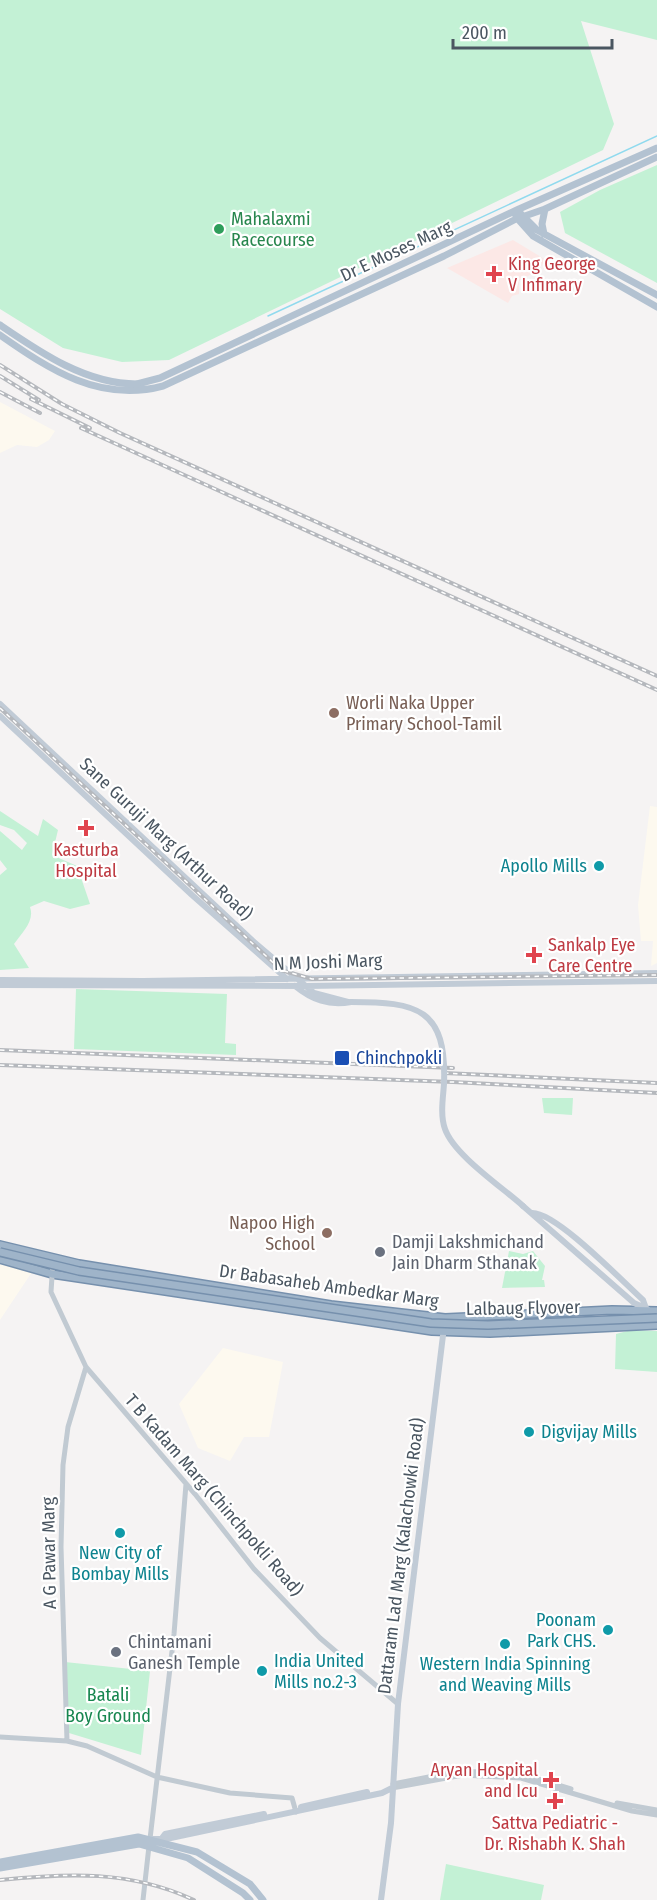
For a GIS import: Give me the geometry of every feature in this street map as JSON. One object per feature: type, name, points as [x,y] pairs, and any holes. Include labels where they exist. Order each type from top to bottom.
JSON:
[{"type":"highway","name":"Dr Babasaheb Ambedkar Marg","points":[[0,1245],[100,1268],[331,1305],[445,1318],[647,1309],[657,1311]]},
{"type":"highway","points":[[0,1255],[52,1274],[444,1331],[490,1333],[656,1322]]},
{"type":"highway","name":"Lalbaug Flyover","points":[[0,1255],[99,1275],[431,1323],[510,1325],[656,1322]]},
{"type":"main road","name":"Dr E Moses Marg","points":[[0,325],[49,358],[71,368],[116,383],[147,382],[160,378],[438,248],[518,214],[657,148]]},
{"type":"main road","name":"Dr E Moses Marg","points":[[0,335],[44,366],[113,392],[139,393],[163,386],[442,257],[518,214],[545,209],[657,157]]},
{"type":"main road","points":[[544,234],[542,224],[545,209]]},
{"type":"main road","points":[[518,214],[544,234],[657,295]]},
{"type":"main road","points":[[518,214],[533,236],[657,307]]},
{"type":"main road","points":[[560,252],[563,244]]},
{"type":"main road","points":[[438,248],[442,257]]},
{"type":"main road","name":"Sane Guruji Marg (Arthur Road)","points":[[0,704],[184,876],[267,963],[294,985],[311,995]]},
{"type":"main road","name":"Sane Guruji Marg (Arthur Road)","points":[[0,716],[178,882],[300,979],[311,995]]},
{"type":"main road","points":[[89,799],[95,793]]},
{"type":"main road","points":[[110,818],[115,812]]},
{"type":"main road","points":[[138,844],[143,838]]},
{"type":"main road","points":[[178,882],[184,876]]},
{"type":"main road","points":[[262,982],[267,974],[267,963]]},
{"type":"main road","name":"N M Joshi Marg","points":[[0,980],[63,984],[143,984],[262,982],[287,979],[657,973]]},
{"type":"main road","name":"N M Joshi Marg","points":[[262,982],[306,986],[657,981]]},
{"type":"main road","name":"N M Joshi Marg","points":[[0,985],[9,982]]},
{"type":"main road","points":[[332,985],[328,990],[332,997]]},
{"type":"main road","points":[[311,995],[350,1002]]},
{"type":"main road","points":[[311,995],[321,1002],[406,1005],[428,1018],[437,1028],[444,1054],[443,1119],[446,1131],[458,1149],[532,1213],[540,1213],[570,1233],[643,1300],[656,1322]]},
{"type":"main road","name":"Dattaram Lad Marg (Kalachowki Road)","points":[[381,1900],[393,1786],[398,1704],[445,1318]]},
{"type":"main road","points":[[0,1868],[128,1844],[150,1843],[162,1838],[296,1810],[393,1786]]},
{"type":"main road","points":[[0,1862],[127,1838],[197,1852],[250,1884],[263,1900]]},
{"type":"main road","points":[[150,1843],[188,1858],[243,1893],[249,1900]]},
{"type":"street","name":"T B Kadam Marg (Chinchpokli Road)","points":[[53,1258],[51,1292],[86,1367],[186,1484],[254,1569],[320,1638],[398,1704]]},
{"type":"street","name":"A G Pawar Marg","points":[[67,1741],[61,1547],[63,1465],[68,1427],[86,1367]]},
{"type":"street","points":[[143,1900],[174,1634],[186,1484]]},
{"type":"street","points":[[0,1737],[67,1741],[87,1746],[157,1777],[230,1793],[292,1798],[296,1810]]},
{"type":"street","points":[[393,1786],[449,1772],[522,1774],[608,1801],[657,1810]]},
{"type":"street","points":[[393,1786],[463,1775],[521,1779],[632,1811],[657,1815]]},
{"type":"shaded area","name":"King George V Infimary","points":[[513,240],[546,260],[537,271],[519,281],[519,294],[512,296],[508,303],[447,268]]},
{"type":"shaded area","points":[[0,402],[55,431],[49,440],[37,447],[17,445],[0,453]]},
{"type":"shaded area","points":[[650,806],[657,807],[657,963],[651,966],[653,941],[641,941],[638,905]]},
{"type":"shaded area","points":[[0,1264],[32,1272],[0,1320]]},
{"type":"shaded area","points":[[223,1348],[283,1362],[269,1437],[244,1437],[230,1461],[198,1448],[179,1404]]},
{"type":"green space","name":"Mahalaxmi Racecourse","points":[[0,0],[657,0],[657,40],[581,21],[614,124],[603,150],[169,360],[122,362],[63,348],[0,309]]},
{"type":"green space","points":[[657,165],[657,283],[565,233],[560,212],[600,190]]},
{"type":"green space","points":[[0,811],[38,836],[43,819],[58,830],[52,855],[77,866],[90,904],[70,909],[44,901],[30,907],[29,922],[14,944],[29,968],[0,970],[0,875],[7,869],[0,860],[0,831],[22,850],[27,843],[14,830],[0,825]]},
{"type":"green space","points":[[76,989],[227,994],[225,1043],[236,1044],[236,1055],[74,1049]]},
{"type":"green space","points":[[542,1098],[573,1098],[572,1115],[544,1113]]},
{"type":"green space","points":[[509,1251],[523,1254],[533,1251],[545,1266],[542,1280],[544,1280],[545,1287],[502,1288]]},
{"type":"green space","points":[[631,1330],[657,1331],[657,1372],[615,1369],[616,1334]]},
{"type":"green space","name":"Batali Boy Ground","points":[[65,1662],[150,1671],[141,1755],[69,1733]]},
{"type":"green space","points":[[446,1864],[544,1885],[541,1900],[440,1900]]},
{"type":"waterway","points":[[268,316],[657,136]]},
{"type":"railway","points":[[0,365],[62,404],[120,433],[657,676]]},
{"type":"railway","points":[[0,376],[39,400]]},
{"type":"railway","points":[[0,392],[40,413]]},
{"type":"railway","points":[[31,399],[90,428]]},
{"type":"railway","points":[[81,428],[657,690]]},
{"type":"railway","points":[[0,708],[281,970],[312,979],[657,975]]},
{"type":"railway","points":[[0,1050],[453,1068]]},
{"type":"railway","points":[[0,1065],[453,1082],[657,1093]]},
{"type":"railway","points":[[444,1073],[657,1083]]},
{"type":"railway","points":[[0,1880],[74,1875],[98,1876],[146,1883],[194,1900]]},
{"type":"place","name":"Mahalaxmi Racecourse","points":[[219,229]]},
{"type":"place","name":"King George V Infimary","points":[[494,274]]},
{"type":"place","name":"Worli Naka Upper Primary School-Tamil","points":[[334,713]]},
{"type":"place","name":"Kasturba Hospital","points":[[86,828]]},
{"type":"place","name":"Apollo Mills","points":[[599,866]]},
{"type":"place","name":"Sankalp Eye Care Centre","points":[[534,955]]},
{"type":"place","name":"Chinchpokli","points":[[342,1058]]},
{"type":"place","name":"Napoo High School","points":[[327,1233]]},
{"type":"place","name":"Damji Lakshmichand Jain Dharm Sthanak","points":[[380,1252]]},
{"type":"place","name":"Digvijay Mills","points":[[529,1432]]},
{"type":"place","name":"New City of Bombay Mills","points":[[120,1533]]},
{"type":"place","name":"Poonam Park CHS.","points":[[608,1630]]},
{"type":"place","name":"Western India Spinning and Weaving Mills","points":[[505,1644]]},
{"type":"place","name":"Chintamani Ganesh Temple","points":[[116,1652]]},
{"type":"place","name":"India United Mills no.2-3","points":[[262,1671]]},
{"type":"place","name":"Aryan Hospital and Icu","points":[[551,1780]]},
{"type":"place","name":"Sattva Pediatric - Dr. Rishabh K. Shah","points":[[555,1801]]}]
